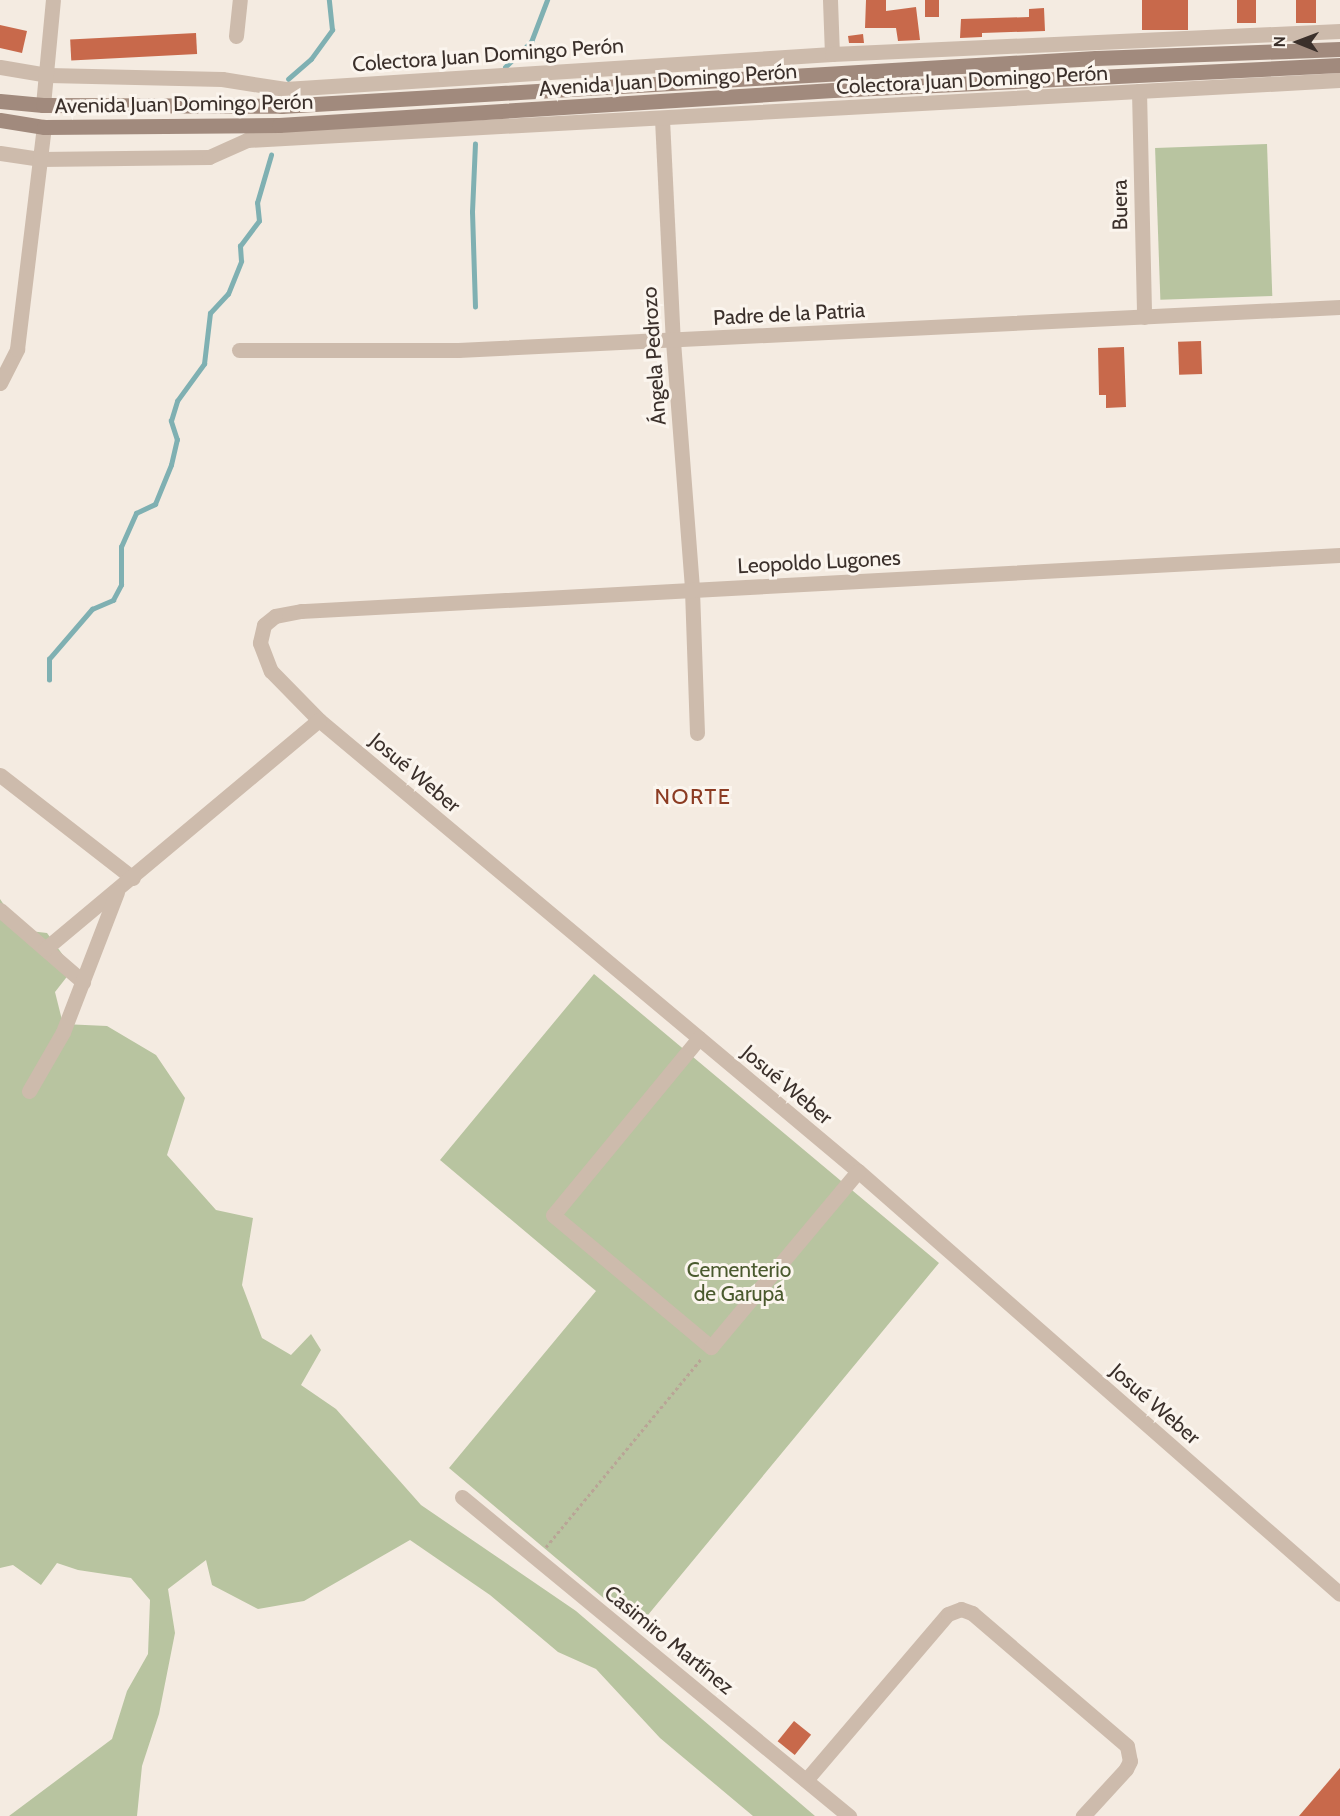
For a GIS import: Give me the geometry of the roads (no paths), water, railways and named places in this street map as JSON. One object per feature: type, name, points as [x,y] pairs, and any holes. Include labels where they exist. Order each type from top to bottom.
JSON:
[{"type":"main road","name":"Avenida Juan Domingo Perón","points":[[0,101],[43,105],[323,104],[814,73],[1340,49]]},
{"type":"main road","name":"Avenida Juan Domingo Perón","points":[[0,120],[44,127],[279,125],[833,90],[1340,65]]},
{"type":"street","points":[[43,105],[48,75],[53,0]]},
{"type":"street","points":[[236,36],[240,0]]},
{"type":"street","points":[[830,0],[832,54]]},
{"type":"street","name":"Colectora Juan Domingo Perón","points":[[0,67],[48,75],[222,79],[285,89],[832,54],[1340,31]]},
{"type":"street","name":"Colectora Juan Domingo Perón","points":[[0,153],[40,159],[209,157],[247,140],[1340,80]]},
{"type":"street","name":"Buera","points":[[1139,91],[1144,317]]},
{"type":"street","name":"Ángela Pedrozo","points":[[662,119],[673,341],[692,590],[697,733]]},
{"type":"street","points":[[0,383],[17,349],[44,127]]},
{"type":"street","name":"Padre de la Patria","points":[[239,350],[458,350],[1340,307]]},
{"type":"street","name":"Leopoldo Lugones","points":[[301,611],[1340,555]]},
{"type":"street","name":"Josué Weber","points":[[301,611],[275,616],[264,625],[260,643],[271,671],[320,720],[858,1171],[1340,1594]]},
{"type":"street","points":[[45,949],[134,878],[320,720]]},
{"type":"street","points":[[0,775],[134,878]]},
{"type":"street","points":[[29,1091],[63,1032],[117,892]]},
{"type":"street","points":[[0,910],[83,982]]},
{"type":"street","points":[[699,1038],[553,1215],[711,1347],[858,1171]]},
{"type":"street","name":"Casimiro Martínez","points":[[462,1497],[849,1816]]},
{"type":"street","points":[[806,1780],[948,1614],[961,1609],[972,1613],[1127,1746],[1130,1761],[1126,1769],[1083,1816]]},
{"type":"waterway","points":[[288,79],[311,59],[332,30],[329,0]]},
{"type":"waterway","points":[[505,67],[531,42],[547,0]]},
{"type":"waterway","points":[[475,144],[472,212],[475,307]]},
{"type":"waterway","points":[[49,680],[49,659],[92,609],[113,600],[121,585],[121,547],[136,513],[155,504],[171,465],[177,440],[171,421],[177,401],[204,364],[210,313],[228,294],[241,261],[240,246],[259,221],[257,203],[271,155]]},
{"type":"district","name":"NORTE","points":[[693,797]]},
{"type":"park label","name":"Cementerio de Garupá","points":[[739,1282]]}]
